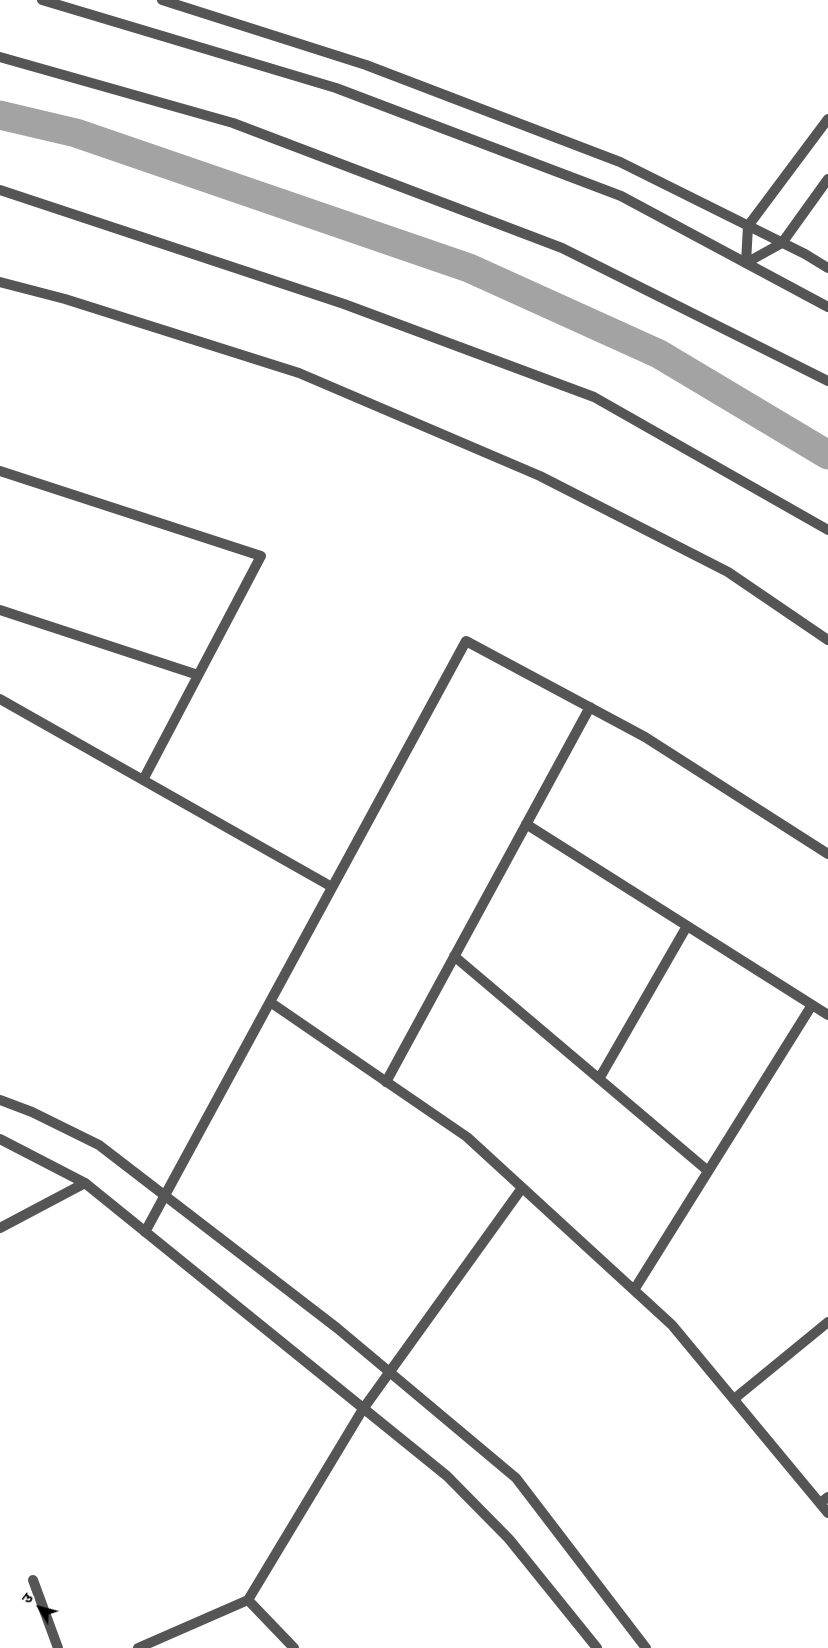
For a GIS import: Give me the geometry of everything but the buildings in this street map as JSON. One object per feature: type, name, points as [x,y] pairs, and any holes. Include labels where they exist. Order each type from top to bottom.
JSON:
[{"type":"street","points":[[42,0],[336,88],[620,196],[828,307]]},
{"type":"street","points":[[162,0],[366,65],[611,158],[782,243],[828,268]]},
{"type":"street","points":[[0,57],[233,123],[562,248],[828,381]]},
{"type":"street","points":[[746,263],[748,226],[828,119]]},
{"type":"street","points":[[746,263],[782,243],[828,179]]},
{"type":"street","points":[[0,190],[344,304],[594,398],[828,530]]},
{"type":"street","points":[[0,282],[66,300],[299,373],[522,469],[728,572],[828,640]]},
{"type":"street","points":[[0,471],[261,556],[143,780]]},
{"type":"street","points":[[0,610],[198,675]]},
{"type":"street","points":[[145,1232],[466,641],[645,737],[828,854]]},
{"type":"street","points":[[0,699],[332,887]]},
{"type":"street","points":[[386,1082],[590,707]]},
{"type":"street","points":[[526,824],[828,1015]]},
{"type":"street","points":[[599,1079],[687,926]]},
{"type":"street","points":[[454,956],[708,1171]]},
{"type":"street","points":[[270,1002],[466,1137],[634,1290],[672,1325],[734,1399],[824,1500],[828,1513]]},
{"type":"street","points":[[634,1290],[812,1005]]},
{"type":"street","points":[[0,1100],[32,1112],[99,1145],[336,1328],[516,1478],[646,1648]]},
{"type":"street","points":[[0,1140],[85,1183],[446,1476],[509,1539],[596,1648]]},
{"type":"street","points":[[0,1228],[85,1183]]},
{"type":"street","points":[[138,1648],[248,1600],[364,1409],[522,1188]]},
{"type":"street","points":[[734,1399],[828,1322]]},
{"type":"street","points":[[33,1580],[58,1648]]},
{"type":"street","points":[[248,1600],[294,1648]]},
{"type":"waterway","points":[[0,115],[76,133],[469,268],[659,354],[828,455]]}]
